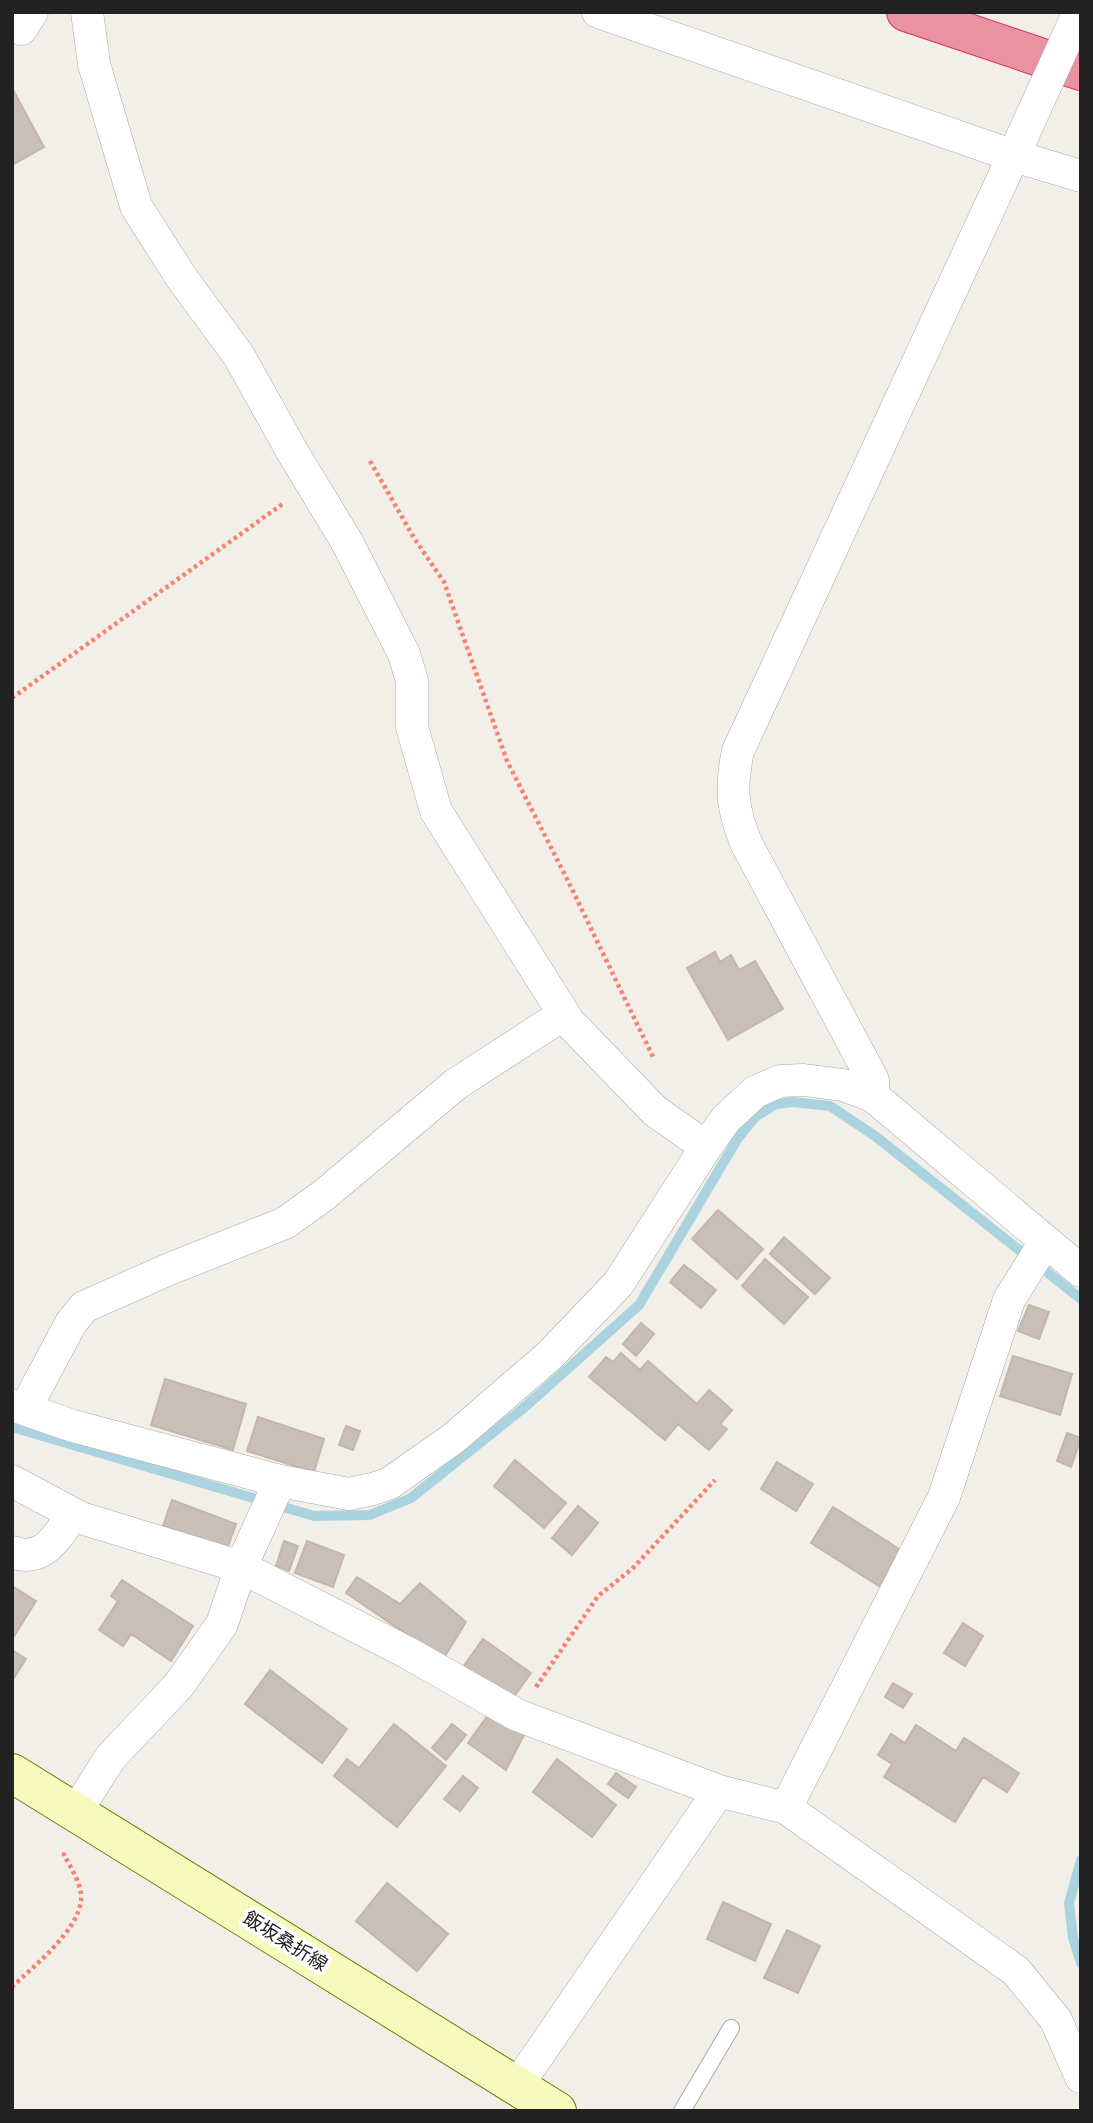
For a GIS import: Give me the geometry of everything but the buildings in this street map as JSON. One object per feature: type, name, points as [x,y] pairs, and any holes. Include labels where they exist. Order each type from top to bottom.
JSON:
[{"type":"highway","points":[[906,12],[1081,71]]},
{"type":"main road","name":"飯坂桑折線","points":[[12,1773],[558,2111]]},
{"type":"street","points":[[87,12],[94,64],[136,206],[181,277],[239,356],[347,542],[404,654],[412,681],[412,727],[436,811],[564,1014],[655,1111],[706,1147]]},
{"type":"street","points":[[598,12],[1018,146],[1081,176]]},
{"type":"street","points":[[873,1097],[873,1080],[747,845],[735,817],[733,778],[738,751],[1079,12]]},
{"type":"street","points":[[564,1014],[456,1084],[324,1195],[285,1223],[167,1270],[85,1307],[71,1323],[19,1407],[272,1499],[349,1494],[390,1483],[454,1438],[549,1356],[618,1284],[726,1119],[755,1092],[780,1081],[804,1080],[843,1085],[873,1097],[1035,1257],[1081,1271]]},
{"type":"street","points":[[786,1808],[944,1497],[1009,1300],[1035,1257]]},
{"type":"street","points":[[12,1480],[73,1514],[241,1567],[408,1653],[517,1715],[719,1791],[786,1808],[1016,1971],[1056,2020],[1081,2077]]},
{"type":"street","points":[[76,1812],[110,1758],[179,1685],[222,1624],[241,1567],[272,1499]]},
{"type":"street","points":[[12,1552],[33,1555],[48,1550],[73,1514]]},
{"type":"street","points":[[517,2085],[719,1791]]},
{"type":"lane","points":[[681,2111],[731,2028]]},
{"type":"path","points":[[370,461],[414,538],[444,582],[507,761],[658,1068]]},
{"type":"path","points":[[12,698],[312,483]]},
{"type":"path","points":[[517,1715],[598,1596],[632,1569],[715,1479]]},
{"type":"path","points":[[12,1987],[70,1929],[81,1900],[76,1878],[64,1855],[76,1812]]},
{"type":"waterway","points":[[12,1427],[314,1516],[370,1515],[411,1498],[526,1406],[639,1305],[738,1138],[755,1117],[776,1104],[793,1102],[830,1106],[875,1136],[1081,1299]]},
{"type":"waterway","points":[[1081,1860],[1069,1903],[1073,1938],[1081,1963]]}]
